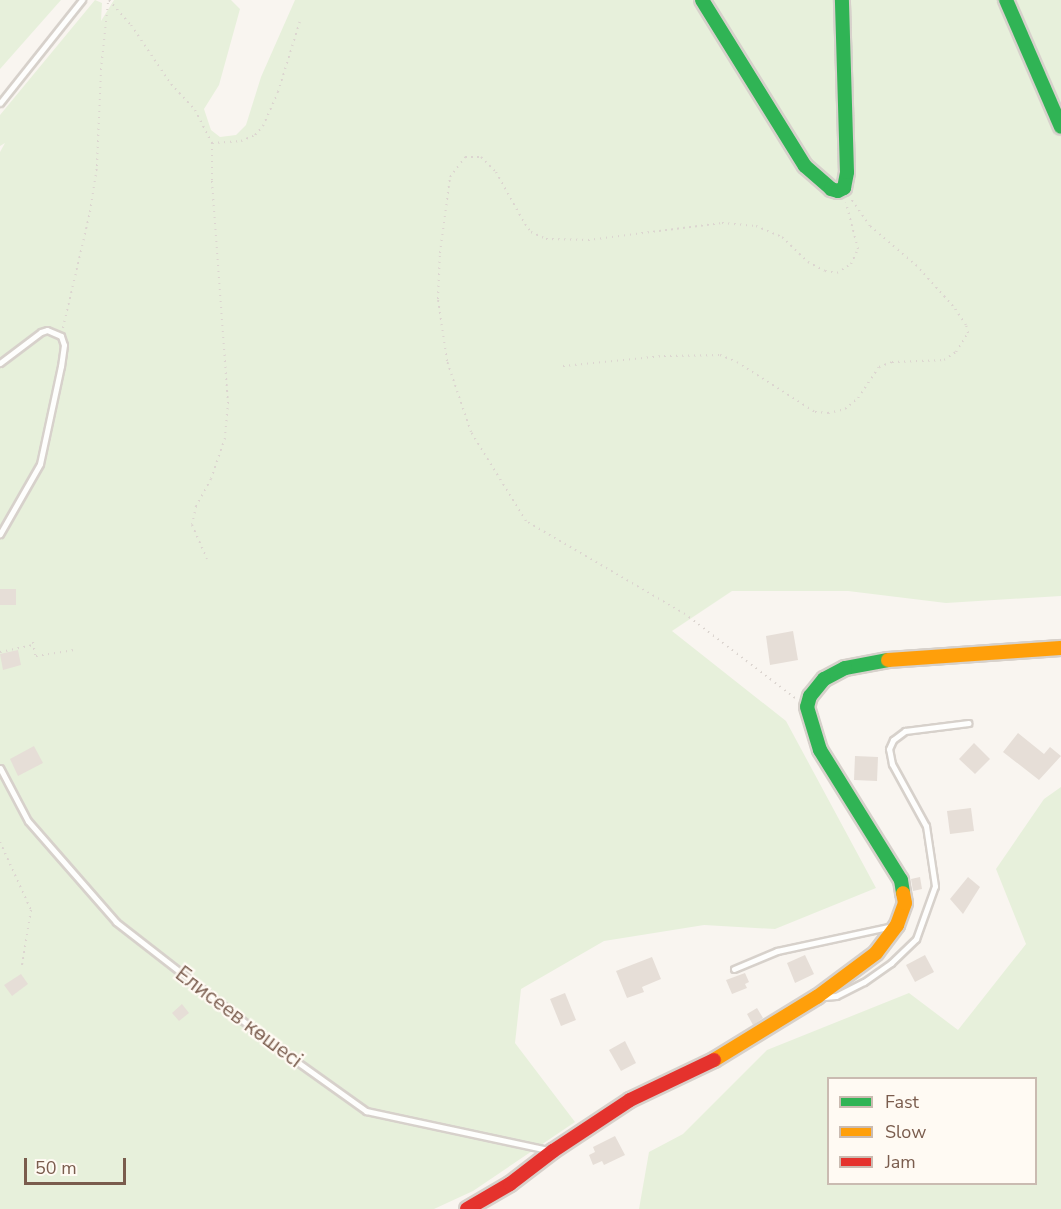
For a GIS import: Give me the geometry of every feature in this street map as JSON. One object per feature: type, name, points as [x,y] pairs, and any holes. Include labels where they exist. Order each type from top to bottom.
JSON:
[{"type":"street","points":[[702,0],[805,166],[831,189],[844,188],[847,172],[842,0]]},
{"type":"street","points":[[1006,0],[1061,127]]},
{"type":"street","points":[[467,1209],[510,1184],[553,1151],[630,1101],[715,1059],[817,997],[876,953],[897,925],[905,903],[901,880],[820,750],[807,707],[810,696],[824,679],[845,668],[883,660],[1061,648]]},
{"type":"lane","points":[[0,103],[82,0]]},
{"type":"lane","points":[[0,363],[41,332],[47,330],[61,336],[64,345],[62,366],[40,464],[0,534]]},
{"type":"lane","points":[[817,997],[836,996],[864,982],[891,963],[916,939],[935,886],[933,860],[926,826],[892,764],[889,749],[893,740],[905,731],[968,723]]},
{"type":"lane","name":"Елисеев көшесі","points":[[0,768],[28,821],[116,922],[275,1046],[366,1111],[553,1151]]},
{"type":"lane","points":[[734,969],[777,951],[897,925]]},
{"type":"path","points":[[108,0],[131,25],[171,84],[195,110],[212,143],[212,181],[228,402],[225,438],[210,478],[196,506],[192,525],[207,559]]},
{"type":"path","points":[[61,336],[90,212],[97,166],[101,70],[109,13],[108,0]]},
{"type":"path","points":[[212,143],[241,141],[255,135],[262,126],[278,92],[300,21]]},
{"type":"path","points":[[807,707],[685,614],[526,520],[471,432],[447,362],[438,299],[440,253],[450,177],[465,157],[481,157],[496,172],[531,232],[546,238],[588,240],[722,224],[756,226],[782,237],[808,262],[825,271],[837,273],[851,264],[858,249],[851,231],[844,188]]},
{"type":"path","points":[[563,366],[664,356],[720,355],[737,362],[815,412],[828,413],[845,409],[858,399],[879,367],[892,362],[944,360],[956,352],[968,333],[966,325],[953,306],[917,266],[870,226],[844,188]]},
{"type":"path","points":[[0,652],[33,643],[36,658],[75,650]]},
{"type":"path","points":[[0,842],[31,910],[22,965]]},
{"type":"green space","points":[[0,0],[61,0],[0,69]]},
{"type":"green space","points":[[95,0],[102,3],[101,21],[114,0],[231,0],[240,9],[219,85],[204,109],[211,130],[220,137],[236,135],[246,125],[261,77],[295,0],[1061,0],[1061,596],[946,603],[848,591],[732,591],[672,631],[786,721],[876,888],[775,929],[704,925],[604,941],[521,989],[515,1043],[575,1122],[473,1191],[434,1209],[0,1209],[0,152],[5,143],[0,146],[0,115]]},
{"type":"green space","points":[[1061,787],[1061,1209],[639,1209],[649,1152],[683,1134],[767,1050],[909,993],[958,1030],[1026,944],[996,869],[1044,799]]},
{"type":"building","points":[[0,589],[16,589],[16,605],[0,605]]},
{"type":"building","points":[[793,631],[798,660],[770,665],[766,636]]},
{"type":"building","points":[[18,650],[21,665],[3,670],[0,654]]},
{"type":"building","points":[[1018,733],[1044,754],[1050,747],[1061,756],[1039,780],[1003,752]]},
{"type":"building","points":[[974,743],[990,759],[975,774],[959,759]]},
{"type":"building","points":[[34,746],[43,763],[18,776],[10,759]]},
{"type":"building","points":[[855,756],[878,757],[877,781],[854,780]]},
{"type":"building","points":[[971,808],[974,831],[950,834],[947,811]]},
{"type":"building","points":[[920,877],[922,889],[913,891],[911,879]]},
{"type":"building","points":[[968,877],[980,887],[963,914],[950,899]]},
{"type":"building","points":[[805,955],[814,974],[795,983],[787,963]]},
{"type":"building","points":[[925,955],[934,972],[915,982],[906,965]]},
{"type":"building","points":[[652,957],[661,979],[642,987],[644,992],[627,998],[616,971]]},
{"type":"building","points":[[745,973],[749,982],[745,984],[747,988],[732,994],[726,980]]},
{"type":"building","points":[[21,974],[28,984],[12,996],[4,985]]},
{"type":"building","points":[[565,993],[576,1020],[561,1026],[550,999]]},
{"type":"building","points":[[182,1004],[189,1013],[179,1021],[172,1013]]},
{"type":"building","points":[[757,1008],[763,1018],[753,1025],[747,1014]]},
{"type":"building","points":[[625,1041],[636,1063],[621,1071],[609,1050]]},
{"type":"building","points":[[615,1136],[625,1155],[604,1165],[602,1161],[593,1165],[589,1155],[595,1152],[593,1147]]},
{"type":"traffic: fast","points":[[702,0],[805,166],[831,189],[838,191],[844,188],[847,172],[842,0]]},
{"type":"traffic: fast","points":[[1006,0],[1061,127]]},
{"type":"traffic: fast","points":[[888,660],[845,668],[824,679],[810,696],[807,707],[820,750],[901,880],[903,893]]},
{"type":"traffic: slow","points":[[888,660],[1061,648]]},
{"type":"traffic: slow","points":[[714,1060],[817,997],[876,953],[897,925],[905,903],[903,893]]},
{"type":"traffic: jam","points":[[467,1209],[510,1184],[553,1151],[630,1100],[714,1060]]}]
